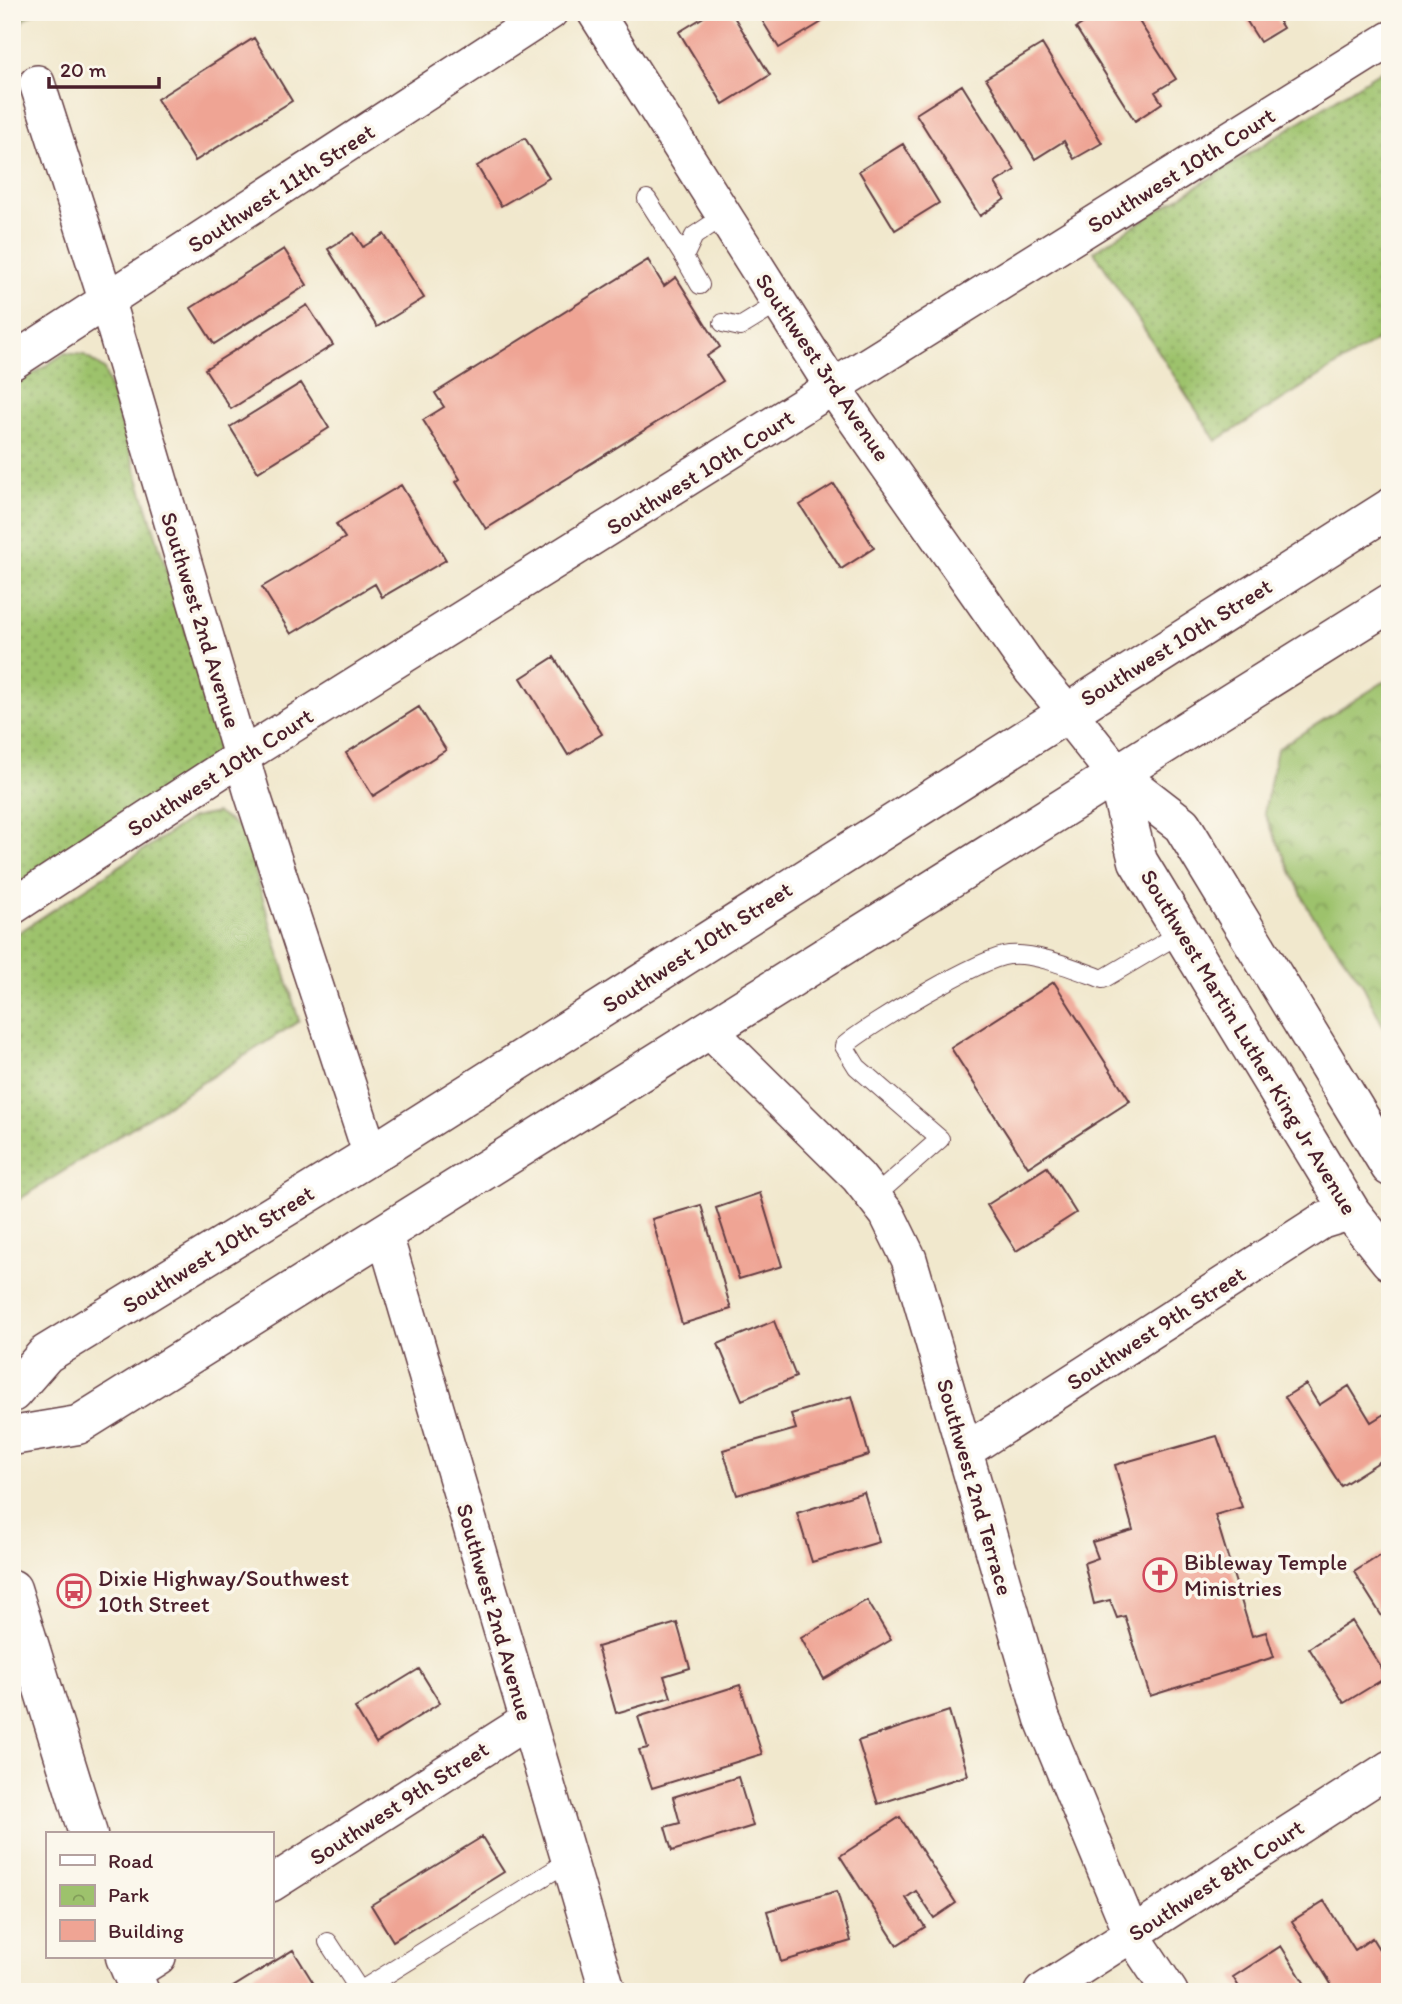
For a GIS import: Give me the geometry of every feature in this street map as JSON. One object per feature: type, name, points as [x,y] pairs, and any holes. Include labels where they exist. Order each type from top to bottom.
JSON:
[{"type":"main road","name":"Southwest 10th Street","points":[[12,1393],[46,1354],[371,1155],[1066,711],[1390,508]]},
{"type":"main road","points":[[12,1436],[78,1426],[1390,603]]},
{"type":"main road","name":"Southwest Martin Luther King Jr Avenue","points":[[1066,711],[1116,774],[1182,825],[1390,1167]]},
{"type":"main road","name":"Southwest Martin Luther King Jr Avenue","points":[[1116,774],[1138,861],[1351,1212],[1390,1261]]},
{"type":"main road","points":[[12,1589],[87,1832]]},
{"type":"street","name":"Southwest 11th Street","points":[[12,362],[550,12]]},
{"type":"street","name":"Southwest 3rd Avenue","points":[[595,12],[834,389],[1032,671],[1066,711]]},
{"type":"street","name":"Southwest 10th Court","points":[[12,907],[241,757],[834,389],[1390,39]]},
{"type":"street","name":"Southwest 2nd Avenue","points":[[37,83],[107,302],[241,757],[371,1155]]},
{"type":"street","name":"Southwest 2nd Terrace","points":[[708,1029],[858,1177],[887,1214],[909,1259],[1042,1718],[1132,1935],[1170,1992]]},
{"type":"street","name":"Southwest 9th Street","points":[[965,1451],[1322,1221],[1351,1212]]},
{"type":"street","name":"Southwest 2nd Avenue","points":[[384,1232],[608,1992]]},
{"type":"street","name":"Southwest 9th Street","points":[[273,1883],[527,1721]]},
{"type":"street","name":"Southwest 8th Court","points":[[1042,1992],[1390,1769]]},
{"type":"lane","points":[[646,199],[700,285]]},
{"type":"lane","points":[[684,257],[694,236],[724,216]]},
{"type":"lane","points":[[723,323],[740,327],[779,303]]},
{"type":"lane","points":[[874,1197],[940,1139],[857,1067],[845,1046],[861,1032],[962,974],[1009,955],[1060,963],[1103,979],[1181,933]]},
{"type":"lane","points":[[328,1942],[360,1991],[569,1861]]},
{"type":"green space","points":[[12,12],[36,12],[24,19],[12,41]]},
{"type":"green space","points":[[1390,65],[1390,332],[1216,441],[1094,251]]},
{"type":"green space","points":[[65,353],[84,355],[104,369],[220,741],[212,761],[12,887],[12,388]]},
{"type":"green space","points":[[1390,678],[1390,1040],[1361,981],[1309,910],[1264,813],[1277,749]]},
{"type":"green space","points":[[217,813],[243,830],[299,1021],[12,1204],[12,937],[192,818]]},
{"type":"building","points":[[712,12],[731,12],[770,75],[723,104],[679,32]]},
{"type":"building","points":[[757,12],[816,12],[822,22],[779,48]]},
{"type":"building","points":[[1101,12],[1133,12],[1176,79],[1155,92],[1162,103],[1135,121],[1076,28]]},
{"type":"building","points":[[1241,12],[1273,12],[1283,28],[1260,42]]},
{"type":"building","points":[[254,38],[292,101],[195,161],[157,99]]},
{"type":"building","points":[[1042,44],[1102,143],[1074,159],[1064,141],[1035,159],[986,78]]},
{"type":"building","points":[[962,85],[1015,170],[995,183],[1005,199],[980,216],[916,114]]},
{"type":"building","points":[[525,138],[549,178],[501,206],[477,166]]},
{"type":"building","points":[[903,144],[939,203],[895,230],[859,171]]},
{"type":"building","points":[[354,233],[363,247],[384,234],[424,298],[377,327],[328,249]]},
{"type":"building","points":[[284,249],[307,285],[214,344],[191,308]]},
{"type":"building","points":[[648,260],[664,286],[676,277],[720,347],[707,356],[723,381],[486,529],[456,482],[460,479],[423,420],[444,407],[435,393]]},
{"type":"building","points":[[307,305],[333,345],[231,409],[205,369]]},
{"type":"building","points":[[301,383],[329,428],[258,472],[230,427]]},
{"type":"building","points":[[834,484],[874,548],[841,569],[800,505]]},
{"type":"building","points":[[401,485],[446,560],[382,597],[375,584],[291,634],[262,587],[345,538],[336,524]]},
{"type":"building","points":[[554,657],[602,734],[568,755],[521,678]]},
{"type":"building","points":[[419,707],[446,750],[373,796],[346,753]]},
{"type":"building","points":[[1054,982],[1130,1101],[1028,1167],[951,1048]]},
{"type":"building","points":[[1047,1167],[1076,1213],[1016,1251],[987,1205]]},
{"type":"building","points":[[760,1193],[782,1266],[739,1279],[716,1208]]},
{"type":"building","points":[[701,1205],[731,1309],[682,1324],[652,1219]]},
{"type":"building","points":[[774,1321],[796,1377],[742,1400],[718,1344]]},
{"type":"building","points":[[1306,1384],[1319,1405],[1349,1386],[1371,1422],[1384,1414],[1390,1423],[1390,1455],[1341,1486],[1285,1397]]},
{"type":"building","points":[[852,1396],[869,1455],[737,1495],[723,1450],[796,1429],[791,1414]]},
{"type":"building","name":"Bibleway Temple Ministries","points":[[1217,1436],[1242,1507],[1215,1515],[1252,1636],[1266,1632],[1274,1657],[1150,1696],[1125,1616],[1117,1618],[1110,1600],[1094,1604],[1084,1563],[1098,1558],[1092,1542],[1133,1530],[1115,1465]]},
{"type":"building","points":[[864,1492],[879,1542],[812,1562],[797,1513]]},
{"type":"building","points":[[1390,1549],[1390,1629],[1354,1572]]},
{"type":"building","points":[[867,1600],[891,1640],[824,1679],[801,1638]]},
{"type":"building","points":[[1352,1621],[1387,1677],[1344,1703],[1309,1648]]},
{"type":"building","points":[[677,1623],[690,1668],[664,1676],[671,1697],[616,1713],[597,1647]]},
{"type":"building","points":[[419,1669],[440,1703],[376,1743],[355,1708]]},
{"type":"building","points":[[740,1685],[762,1754],[652,1788],[639,1750],[648,1748],[638,1717]]},
{"type":"building","points":[[949,1711],[968,1775],[878,1804],[858,1741]]},
{"type":"building","points":[[738,1777],[753,1826],[672,1851],[665,1827],[680,1823],[673,1797]]},
{"type":"building","points":[[900,1817],[956,1903],[934,1918],[916,1891],[906,1898],[925,1927],[897,1945],[840,1856]]},
{"type":"building","points":[[482,1837],[504,1872],[393,1941],[371,1905]]},
{"type":"building","points":[[837,1891],[851,1941],[781,1962],[767,1911]]},
{"type":"building","points":[[1324,1901],[1355,1950],[1372,1938],[1390,1967],[1390,1992],[1336,1992],[1292,1921]]},
{"type":"building","points":[[1281,1946],[1310,1992],[1242,1992],[1233,1977]]},
{"type":"building","points":[[293,1950],[319,1992],[225,1992]]},
{"type":"place","name":"Bibleway Temple Ministries","points":[[1160,1575]]},
{"type":"place","name":"Dixie Highway/Southwest 10th Street","points":[[74,1591]]}]
